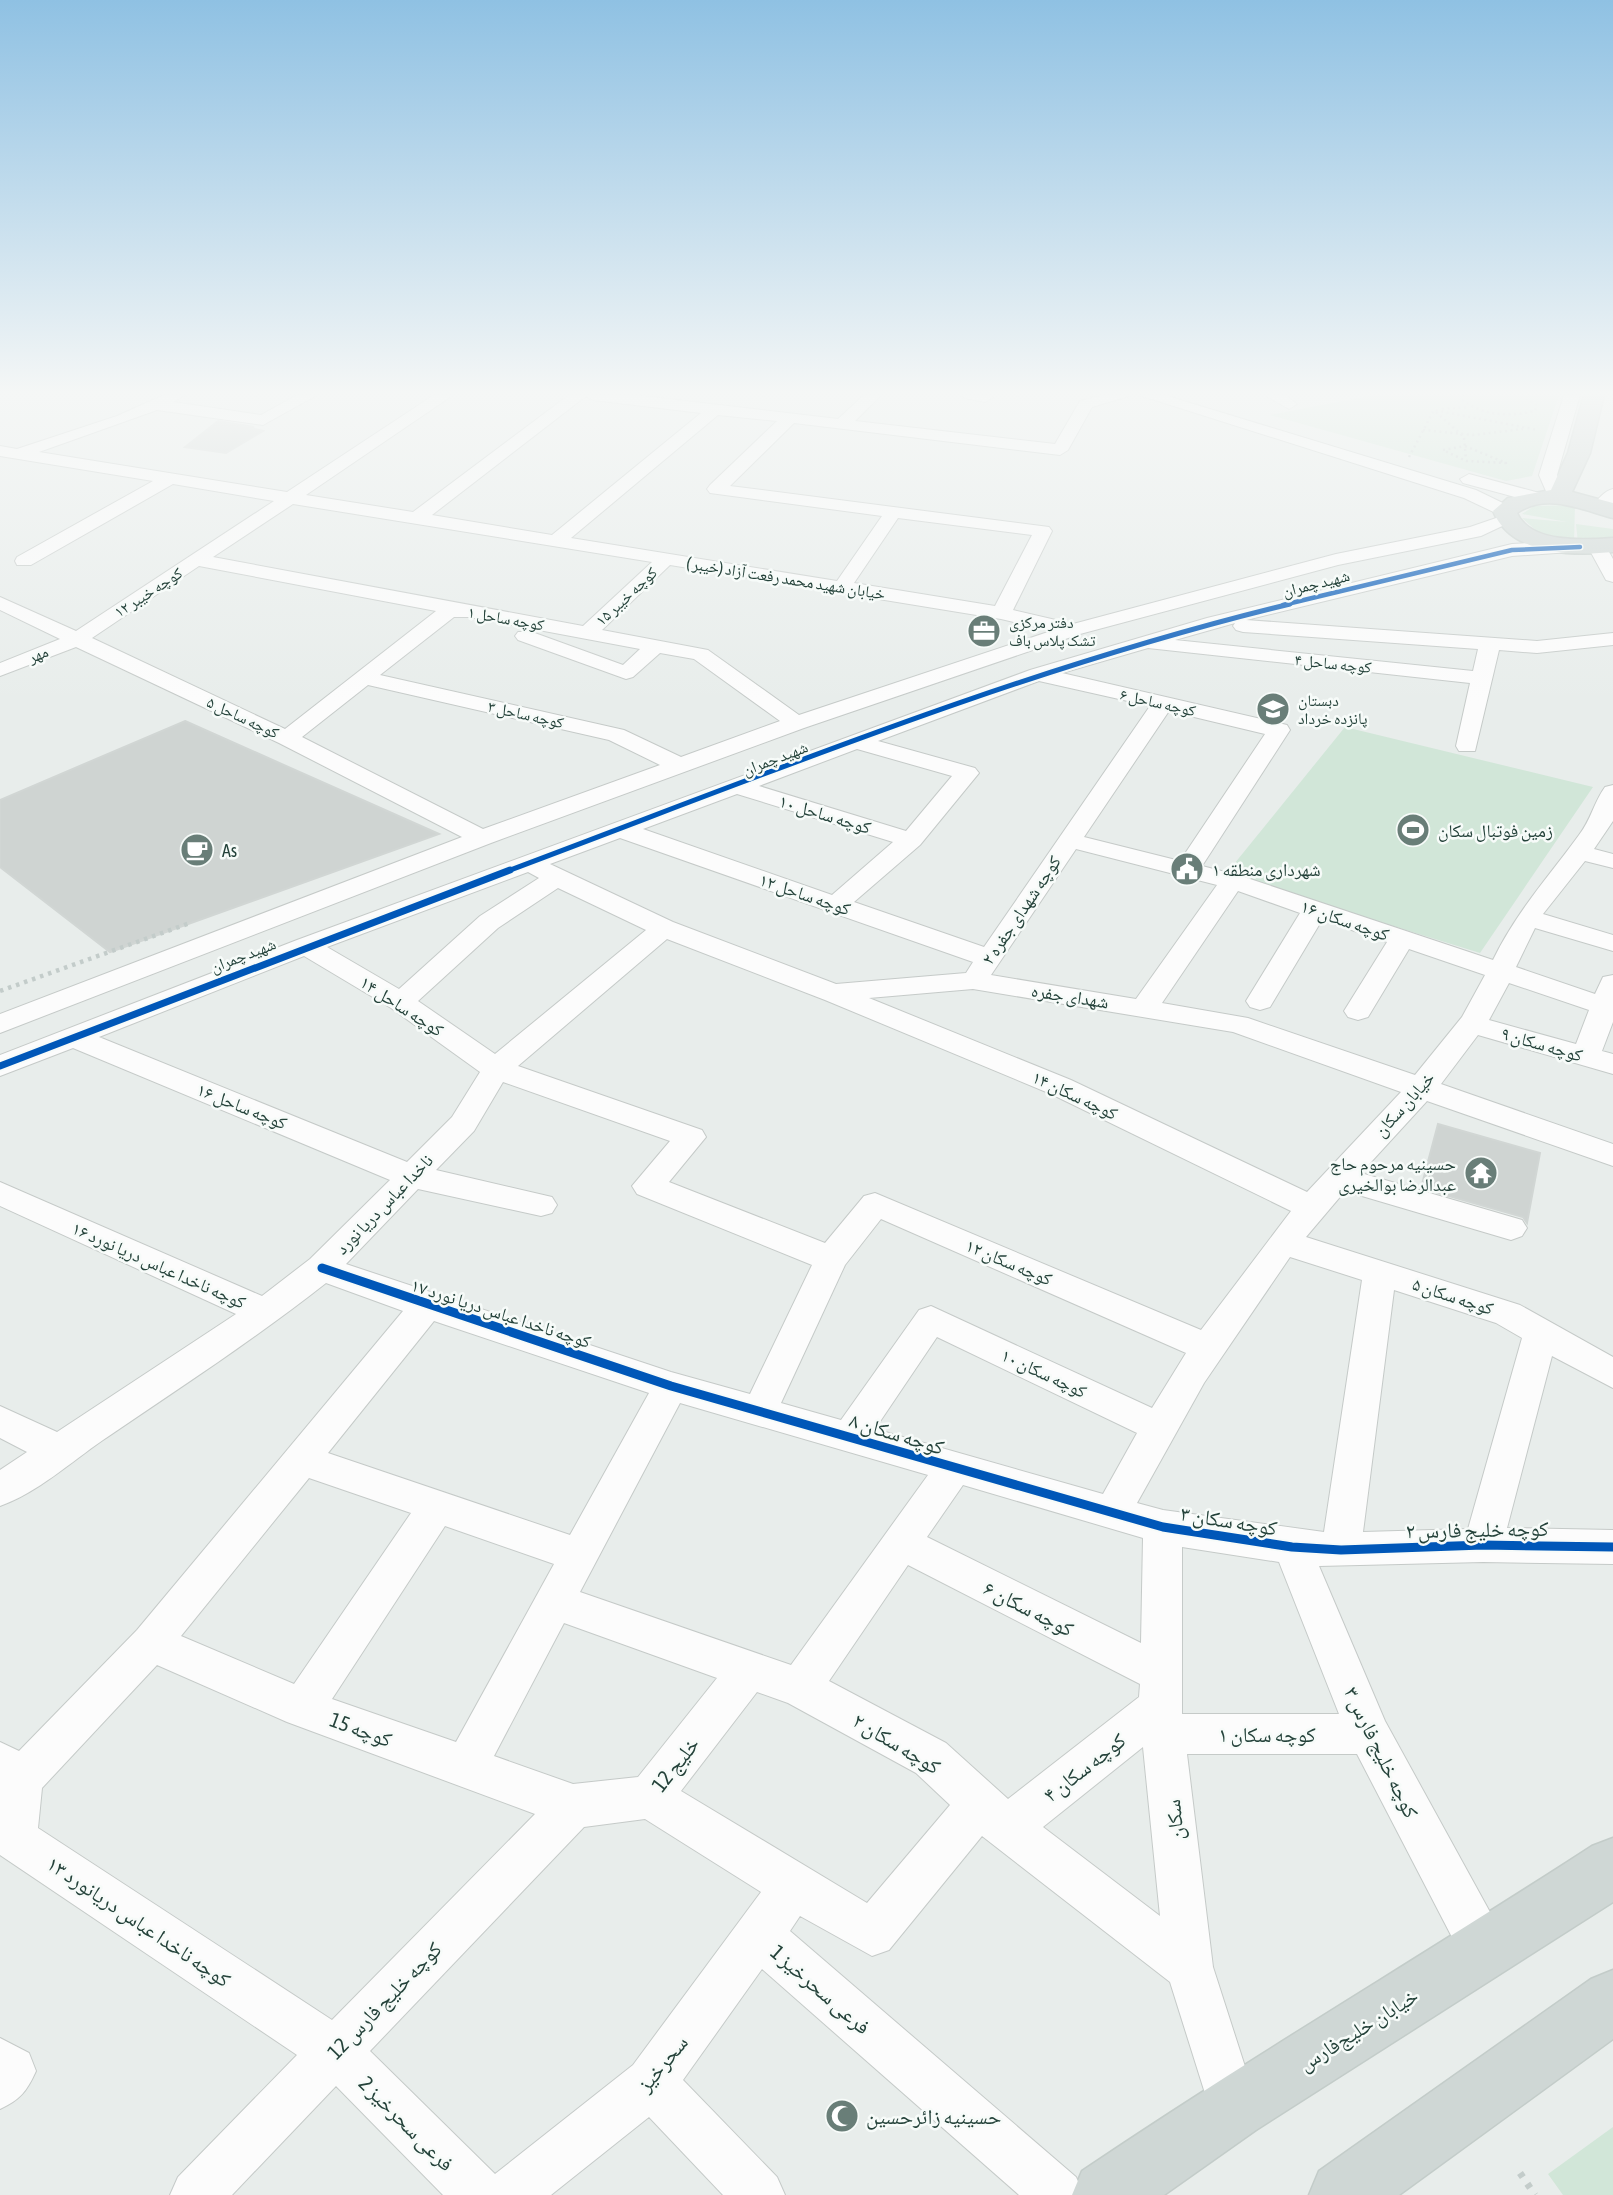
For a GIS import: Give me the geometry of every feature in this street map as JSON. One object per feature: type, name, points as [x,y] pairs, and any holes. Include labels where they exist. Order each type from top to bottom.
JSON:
[{"type":"main road","points":[[1597,547],[1533,537],[1505,516],[1513,503],[1547,498],[1607,498]]},
{"type":"main road","name":"خیابان خلیج‌فارس","points":[[1137,2186],[1233,2107],[1485,1951],[1613,1867]]},
{"type":"main road","points":[[1343,2195],[1613,2001]]},
{"type":"street","points":[[24,561],[136,497]]},
{"type":"street","name":"کوچه خیبر ۱۲","points":[[77,639],[288,497]]},
{"type":"street","name":"( خیبر) خیابان شهید محمد رفعت آزاد","points":[[292,497],[1000,613],[1073,630]]},
{"type":"street","points":[[417,518],[444,497]]},
{"type":"street","points":[[556,541],[609,497]]},
{"type":"street","points":[[781,497],[1043,531],[1000,613]]},
{"type":"street","points":[[1475,497],[1505,516]]},
{"type":"street","points":[[842,587],[894,512]]},
{"type":"street","name":"شهید چمران","points":[[0,1024],[482,838],[796,723],[1073,630],[1336,560],[1475,532],[1505,516]]},
{"type":"street","points":[[1475,532],[1496,536],[1508,543],[1513,550]]},
{"type":"street","points":[[1597,547],[1613,576]]},
{"type":"street","name":"شهید چمران","points":[[0,1066],[306,946],[1037,674],[1149,641],[1513,550],[1597,547]]},
{"type":"street","name":"کوچه خیبر ۱۵","points":[[587,633],[666,559]]},
{"type":"street","name":"کوچه ساحل ۱","points":[[196,560],[701,653],[796,723]]},
{"type":"street","name":"کوچه ساحل ۵","points":[[0,603],[287,738],[482,838]]},
{"type":"street","points":[[287,738],[451,608],[626,673],[656,646]]},
{"type":"street","points":[[1243,626],[1537,647],[1613,639]]},
{"type":"street","name":"مهر","points":[[0,670],[77,639]]},
{"type":"street","name":"کوچه ساحل ۴","points":[[1149,641],[1160,646],[1482,678]]},
{"type":"street","points":[[1467,746],[1490,643]]},
{"type":"street","name":"کوچه ساحل ۶","points":[[1037,674],[1279,730],[1187,869]]},
{"type":"street","name":"کوچه ساحل ۳","points":[[366,678],[617,735],[680,766]]},
{"type":"street","name":"کوچه شهدای جفره ۲","points":[[981,969],[1163,703]]},
{"type":"street","points":[[835,905],[911,840],[967,773],[858,742]]},
{"type":"street","name":"کوچه ساحل ۱۰","points":[[739,787],[911,840]]},
{"type":"street","name":"خیابان سکان","points":[[1112,1514],[1158,1427],[1207,1347],[1283,1242],[1421,1087],[1471,1024],[1503,973],[1528,918],[1611,808]]},
{"type":"street","name":"کوچه ساحل ۱۲","points":[[622,830],[835,905],[981,969]]},
{"type":"street","name":"کوچه سکان ۱۶","points":[[1068,840],[1232,881],[1503,973],[1610,1000]]},
{"type":"street","points":[[1577,852],[1613,861]]},
{"type":"street","name":"شهدای جفره","points":[[531,863],[556,878],[664,928],[833,993],[981,969],[1144,1007],[1238,1024],[1613,1155]]},
{"type":"street","points":[[401,1002],[489,922],[556,878]]},
{"type":"street","points":[[1144,1007],[1232,881]]},
{"type":"street","points":[[1260,1001],[1315,910]]},
{"type":"street","points":[[1528,918],[1613,943]]},
{"type":"street","name":"ناخدا عباس دریا نورد","points":[[0,1490],[265,1312],[322,1268],[463,1124],[496,1069],[664,928]]},
{"type":"street","points":[[1358,1011],[1402,939]]},
{"type":"street","name":"کوچه ساحل ۱۴","points":[[306,946],[401,1002],[496,1069],[691,1137],[648,1186],[831,1259]]},
{"type":"street","points":[[128,973],[153,1005]]},
{"type":"street","name":"کوچه سکان ۱۴","points":[[833,993],[1061,1087],[1312,1208]]},
{"type":"street","points":[[1599,1060],[1610,1000]]},
{"type":"street","name":"کوچه سکان ۹","points":[[1471,1024],[1599,1060]]},
{"type":"street","name":"کوچه ساحل ۱۶","points":[[72,1037],[411,1176]]},
{"type":"street","points":[[411,1176],[541,1205]]},
{"type":"street","points":[[1338,1178],[1511,1228]]},
{"type":"street","name":"کوچه ناخدا عباس دریا نورد ۱۶","points":[[0,1193],[265,1312]]},
{"type":"street","name":"کوچه سکان ۱۲","points":[[831,1259],[874,1204],[1207,1347]]},
{"type":"street","name":"کوچه سکان ۵","points":[[1283,1242],[1507,1314],[1613,1374]]},
{"type":"street","points":[[759,1412],[831,1259]]},
{"type":"street","name":"کوچه ناخدا عباس دریا نورد ۱۷","points":[[322,1268],[427,1306],[671,1386]]},
{"type":"street","points":[[1342,1550],[1380,1272]]},
{"type":"street","points":[[11,1771],[151,1643],[427,1306]]},
{"type":"street","name":"کوچه سکان ۱۰","points":[[849,1437],[931,1319],[1158,1427]]},
{"type":"street","points":[[1483,1545],[1541,1333]]},
{"type":"street","points":[[465,1768],[671,1386]]},
{"type":"street","name":"کوچه سکان ۸","points":[[671,1386],[1112,1514]]},
{"type":"street","points":[[0,1421],[59,1451]]},
{"type":"street","points":[[300,1459],[581,1556]]},
{"type":"street","points":[[800,1688],[953,1469]]},
{"type":"street","points":[[302,1708],[437,1506]]},
{"type":"street","name":"کوچه سکان ۳","points":[[1112,1514],[1163,1527],[1292,1548],[1342,1550]]},
{"type":"street","name":"سکان","points":[[1163,1527],[1161,1705],[1189,1967],[1233,2107]]},
{"type":"street","name":"کوچه سکان ۶","points":[[900,1542],[1161,1705]]},
{"type":"street","name":"کوچه خلیج فارس ۲","points":[[1342,1550],[1483,1545],[1613,1547]]},
{"type":"street","name":"کوچه خلیج فارس ۳","points":[[1292,1548],[1369,1734],[1485,1951]]},
{"type":"street","name":"کوچه سکان ۲","points":[[556,1602],[800,1688],[930,1758],[994,1815],[1189,1967]]},
{"type":"street","name":"کوچه 15","points":[[151,1643],[302,1708],[573,1807]]},
{"type":"street","name":"خلیج 12","points":[[573,1807],[649,1797],[748,1671]]},
{"type":"street","name":"کوچه سکان ۱","points":[[1161,1705],[1369,1734]]},
{"type":"street","name":"کوچه سکان ۴","points":[[994,1815],[1161,1705]]},
{"type":"street","name":"کوچه ناخدا عباس دریانورد ۱۳","points":[[11,1771],[7,1847],[335,2051]]},
{"type":"street","points":[[649,1797],[872,1933],[994,1815]]},
{"type":"street","name":"کوچه خلیج فارس 12","points":[[196,2195],[573,1807]]},
{"type":"street","name":"فرعی سحرخیز 1","points":[[794,1886],[759,1935],[1058,2195]]},
{"type":"street","name":"سحرخیز","points":[[510,2195],[651,2084],[759,1935]]},
{"type":"street","name":"فرعی سحرخیز 2","points":[[335,2051],[480,2195]]},
{"type":"street","points":[[0,2063],[11,2071],[0,2084]]},
{"type":"street","points":[[651,2084],[759,2195]]},
{"type":"path","points":[[1520,2173],[1535,2195]]},
{"type":"green space","points":[[1575,505],[1574,543],[1539,533],[1522,518],[1567,522],[1522,514],[1534,506]]},
{"type":"green space","points":[[1576,524],[1613,529],[1613,541],[1578,543]]},
{"type":"green space","name":"زمین فوتبال سکان","points":[[1345,727],[1593,787],[1480,953],[1226,874]]},
{"type":"green space","points":[[1613,2127],[1613,2195],[1563,2195],[1548,2174]]},
{"type":"building","name":"As","points":[[185,721],[439,834],[110,952],[0,867],[0,800]]},
{"type":"building","name":"حسینیه مرحوم حاج عبدالرضا بوالخیری","points":[[1438,1124],[1540,1153],[1527,1223],[1523,1217],[1421,1188]]},
{"type":"cycle path","points":[[0,1066],[306,946],[1037,674],[1214,622],[1512,550],[1580,547]]},
{"type":"cycle path","points":[[322,1268],[427,1306],[671,1386],[1163,1527],[1292,1547],[1341,1550],[1483,1545],[1613,1547]]},
{"type":"place","name":"دفتر مرکزی تشک پلاس باف","points":[[984,631]]},
{"type":"place","name":"دبستان پانزده خرداد","points":[[1273,709]]},
{"type":"place","name":"زمین فوتبال سکان","points":[[1413,830]]},
{"type":"place","name":"As","points":[[197,850]]},
{"type":"place","name":"شهرداری منطقه ١","points":[[1187,869]]},
{"type":"place","name":"حسینیه مرحوم حاج عبدالرضا بوالخیری","points":[[1481,1173]]},
{"type":"place","name":"حسینیه زائرحسین","points":[[842,2116]]}]
